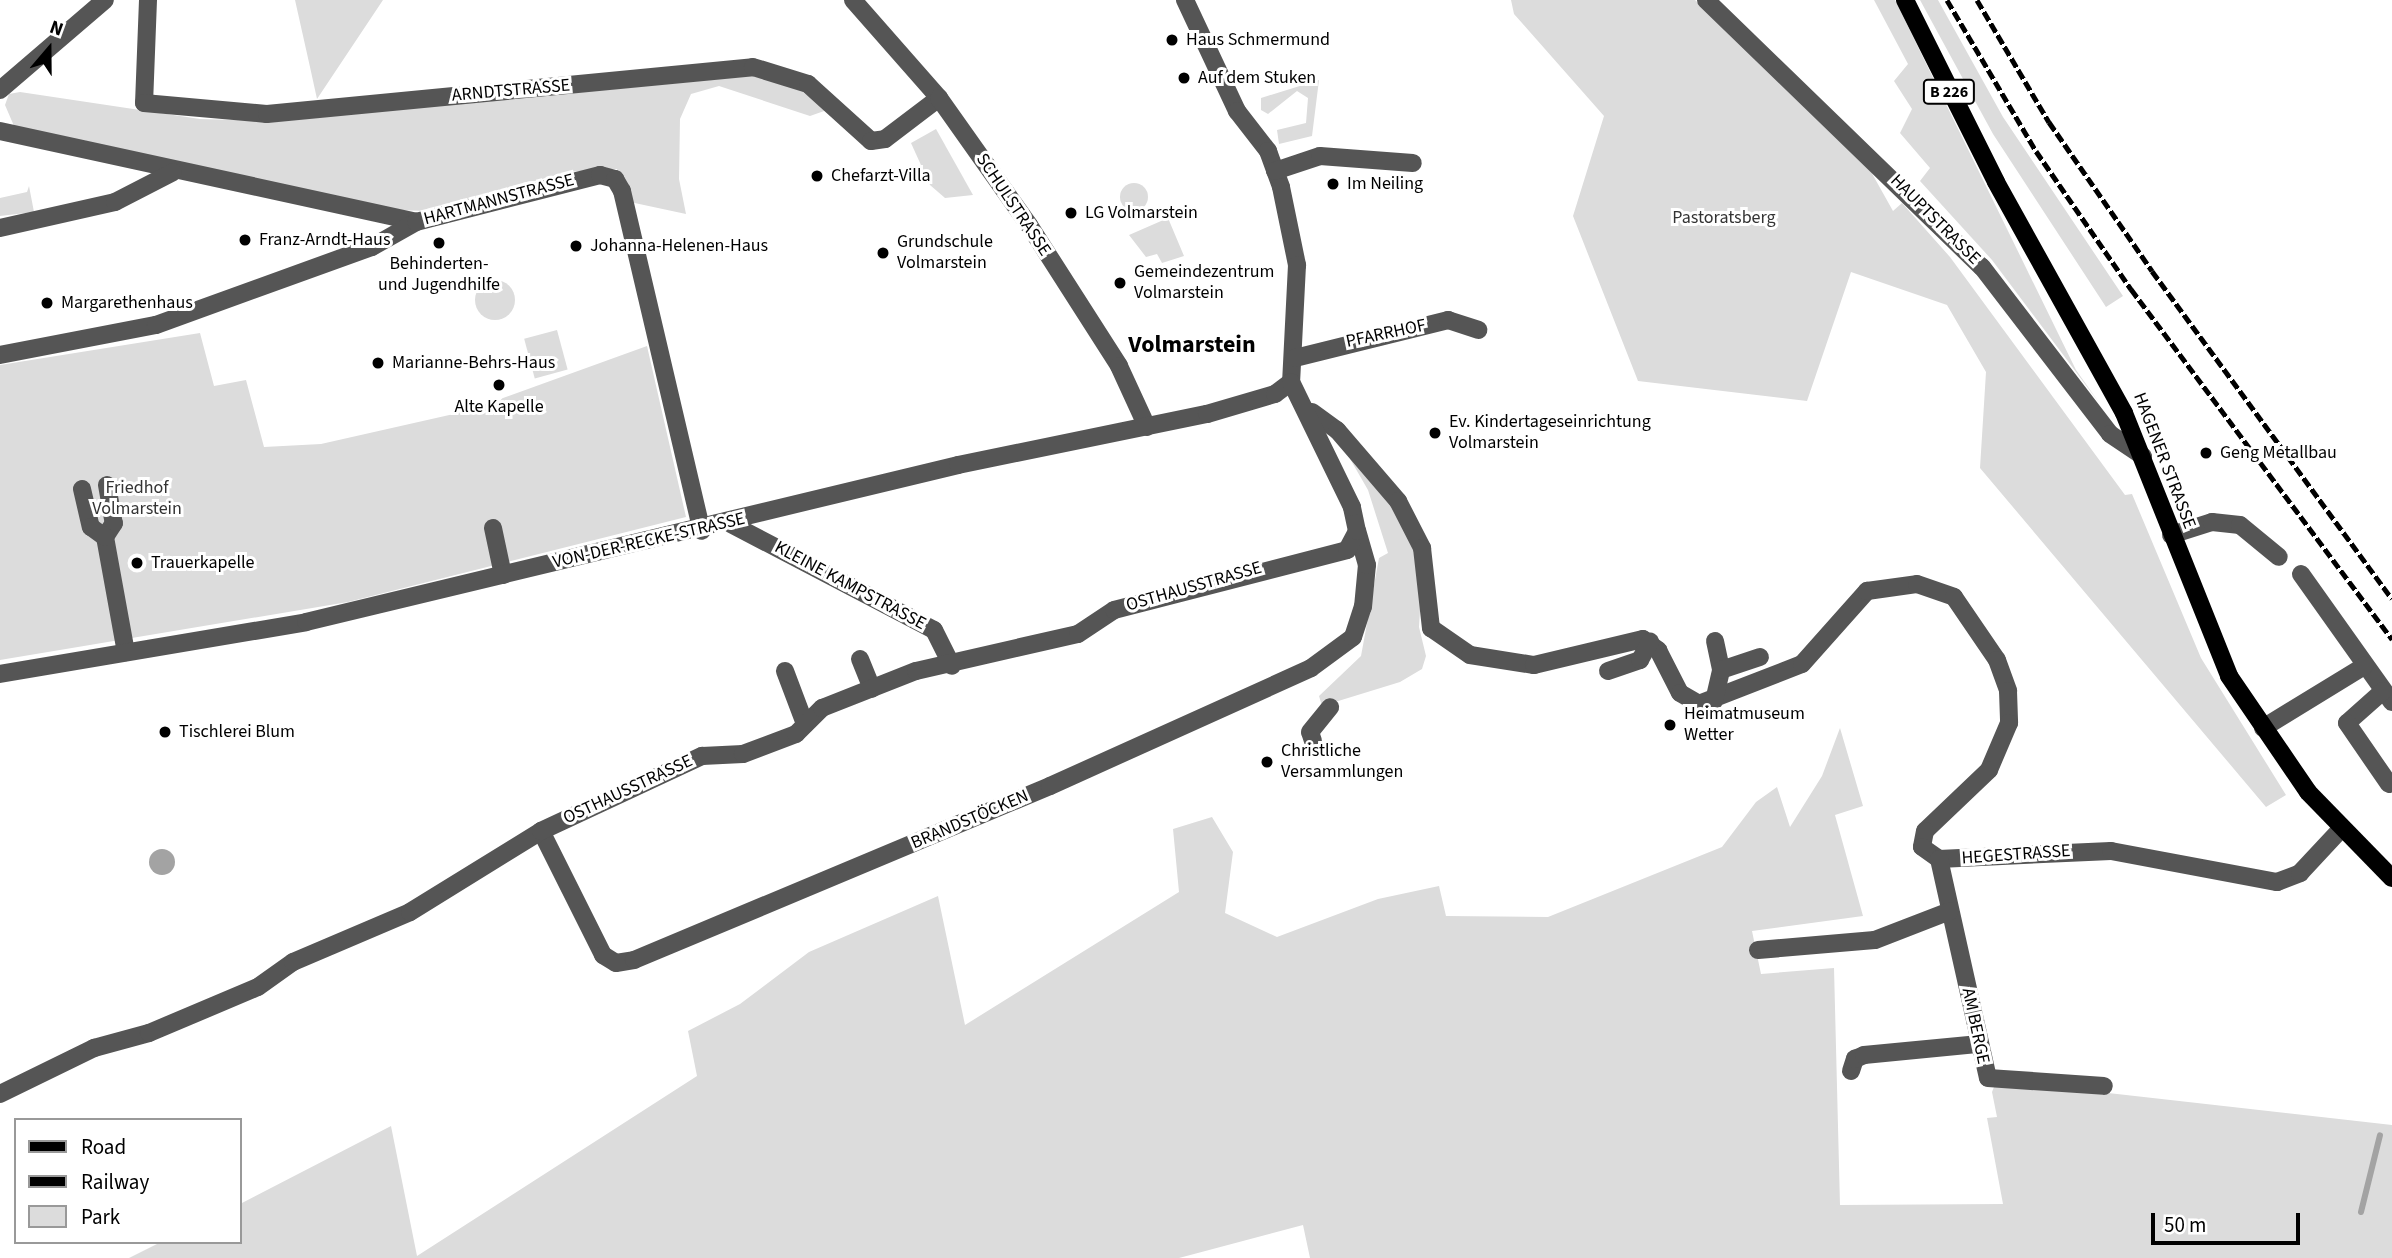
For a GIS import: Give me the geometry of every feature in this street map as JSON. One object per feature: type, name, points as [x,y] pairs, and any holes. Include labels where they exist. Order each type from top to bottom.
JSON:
[{"type":"main road","name":"HAGENER STRASSE","points":[[1905,0],[2143,456],[2171,535],[2229,676],[2263,728],[2341,829],[2392,878]]},
{"type":"street","points":[[0,90],[105,0]]},
{"type":"street","name":"ARNDTSTRASSE","points":[[148,0],[145,103],[193,109],[267,114],[753,66],[808,85],[871,141],[885,139],[939,98]]},
{"type":"street","name":"SCHULSTRASSE","points":[[853,0],[939,98],[1081,305],[1147,427]]},
{"type":"street","points":[[1185,0],[1237,111],[1257,133],[1275,171],[1297,265],[1295,358],[1291,382],[1310,411],[1357,531]]},
{"type":"street","name":"HAUPTSTRASSE","points":[[1706,0],[1982,267],[2110,433],[2143,456]]},
{"type":"street","points":[[0,131],[173,172],[216,175],[337,209],[416,222]]},
{"type":"street","points":[[1275,171],[1320,156],[1413,163]]},
{"type":"street","points":[[0,228],[115,202],[173,172]]},
{"type":"street","name":"HARTMANNSTRASSE","points":[[0,355],[156,325],[221,304],[372,247],[416,222],[583,176],[615,179],[702,531]]},
{"type":"street","name":"PFARRHOF","points":[[1295,358],[1448,320],[1478,330]]},
{"type":"street","name":"VON-DER-RECKE-STRASSE","points":[[0,674],[306,622],[702,531],[958,465],[1147,427],[1275,394],[1291,382]]},
{"type":"street","points":[[1310,411],[1337,430],[1413,525],[1427,574],[1431,628],[1449,646],[1496,662],[1534,664],[1637,639],[1650,642],[1680,693],[1691,702],[1714,701],[1721,670],[1715,641]]},
{"type":"street","points":[[107,485],[114,523],[105,537],[126,652]]},
{"type":"street","points":[[82,489],[91,527],[105,537]]},
{"type":"street","points":[[2171,535],[2212,522],[2240,525],[2278,557]]},
{"type":"street","name":"KLEINE KAMPSTRASSE","points":[[731,524],[934,630],[952,666]]},
{"type":"street","points":[[493,528],[503,575]]},
{"type":"street","name":"OSTHAUSSTRASSE","points":[[0,1094],[94,1048],[149,1033],[258,987],[293,962],[410,912],[541,831],[702,756],[743,754],[806,724],[822,708],[872,689],[1078,634],[1114,610],[1217,579],[1347,550],[1357,531]]},
{"type":"street","name":"BRANDSTÖCKEN","points":[[541,831],[603,956],[616,963],[634,960],[1050,786],[1311,668],[1353,637],[1368,585],[1357,531]]},
{"type":"street","points":[[2301,574],[2364,666],[2388,696],[2347,723],[2389,784]]},
{"type":"street","name":"HEGESTRASSE","points":[[1714,701],[1802,664],[1845,607],[1867,591],[1917,584],[1954,597],[1997,660],[2008,691],[2009,723],[1989,770],[1924,831],[1923,847],[1940,859],[2111,851],[2277,882],[2300,873],[2341,829]]},
{"type":"street","points":[[1608,671],[1640,660],[1650,642]]},
{"type":"street","points":[[1721,670],[1760,657]]},
{"type":"street","points":[[860,660],[872,689]]},
{"type":"street","points":[[2263,728],[2364,666]]},
{"type":"street","points":[[785,671],[806,724]]},
{"type":"street","points":[[1313,741],[1310,732],[1330,707]]},
{"type":"street","name":"AM BERGE","points":[[1940,859],[1979,1044],[1994,1082],[2104,1086]]},
{"type":"street","points":[[1758,950],[1875,940],[1950,911]]},
{"type":"street","points":[[1851,1071],[1855,1059],[1864,1055],[1979,1044]]},
{"type":"green space","points":[[295,0],[383,0],[317,99],[310,67]]},
{"type":"green space","name":"Pastoratsberg","points":[[1511,0],[1695,0],[1865,161],[1893,211],[1902,203],[1950,257],[2125,495],[2132,494],[2201,658],[2286,795],[2266,807],[1980,468],[1986,372],[1947,305],[1851,272],[1807,401],[1638,381],[1573,216],[1604,116],[1514,14]]},
{"type":"green space","points":[[1874,0],[1895,0],[2076,370],[2100,404],[1992,260],[1920,181],[1930,168],[1900,133],[1912,109],[1894,81],[1908,64]]},
{"type":"green space","points":[[1920,0],[1938,0],[2003,117],[2123,296],[2106,307],[1993,134]]},
{"type":"green space","points":[[760,75],[800,90],[827,110],[810,116],[719,86],[691,94],[680,119],[679,179],[686,214],[630,202],[617,169],[567,172],[427,211],[393,210],[14,126],[5,105],[9,94],[20,92],[200,119],[275,121]]},
{"type":"green space","points":[[1319,80],[1312,136],[1279,144],[1277,130],[1306,123],[1308,98],[1297,91],[1268,114],[1261,110],[1261,98]]},
{"type":"green space","points":[[936,129],[973,195],[945,198],[930,185],[911,143]]},
{"type":"green space","points":[[1134,183],[1144,187],[1148,197],[1144,207],[1134,211],[1124,207],[1120,197],[1124,187]]},
{"type":"green space","points":[[29,186],[34,212],[0,216],[0,198],[27,192]]},
{"type":"green space","points":[[1168,218],[1184,256],[1162,263],[1157,254],[1146,257],[1129,235]]},
{"type":"green space","points":[[495,280],[509,286],[515,300],[509,314],[495,320],[481,314],[475,300],[481,286]]},
{"type":"green space","points":[[557,330],[568,370],[535,378],[524,339]]},
{"type":"green space","name":"Friedhof Volmarstein","points":[[200,333],[214,386],[246,380],[264,447],[321,444],[467,411],[647,346],[686,517],[348,602],[0,660],[0,365]]},
{"type":"green space","points":[[1338,438],[1408,527],[1422,578],[1419,627],[1426,656],[1422,669],[1400,682],[1322,706],[1319,696],[1361,656],[1379,558],[1388,553],[1368,490]]},
{"type":"green space","points":[[1840,728],[1863,806],[1835,815],[1863,916],[1752,931],[1761,974],[1834,968],[1840,1205],[2003,1204],[1987,1118],[1997,1117],[1992,1092],[1994,1087],[2055,1087],[2392,1125],[2392,1258],[1310,1258],[1303,1225],[1179,1258],[129,1258],[157,1244],[242,1244],[242,1203],[391,1126],[417,1256],[697,1076],[688,1031],[740,1004],[809,952],[938,896],[965,1025],[1179,892],[1173,829],[1212,817],[1233,852],[1225,913],[1277,937],[1378,899],[1439,886],[1446,916],[1548,917],[1722,847],[1756,802],[1777,787],[1790,827],[1822,776]]},
{"type":"shaded area","points":[[162,849],[171,853],[175,862],[171,871],[162,875],[153,871],[149,862],[153,853]]},
{"type":"waterway","points":[[2361,1212],[2380,1135]]},
{"type":"railway","points":[[1947,0],[2036,151],[2131,289],[2392,639]]},
{"type":"railway","points":[[1977,0],[2049,122],[2152,271],[2392,599]]},
{"type":"place","name":"Haus Schmermund","points":[[1172,40]]},
{"type":"place","name":"Auf dem Stuken","points":[[1184,78]]},
{"type":"place","name":"Chefarzt-Villa","points":[[817,176]]},
{"type":"place","name":"Im Neiling","points":[[1333,184]]},
{"type":"place","name":"LG Volmarstein","points":[[1071,213]]},
{"type":"place","name":"Franz-Arndt-Haus","points":[[245,240]]},
{"type":"place","name":"Behinderten- und Jugendhilfe","points":[[439,243]]},
{"type":"place","name":"Johanna-Helenen-Haus","points":[[576,246]]},
{"type":"place","name":"Grundschule Volmarstein","points":[[883,253]]},
{"type":"place","name":"Gemeindezentrum Volmarstein","points":[[1120,283]]},
{"type":"place","name":"Margarethenhaus","points":[[47,303]]},
{"type":"place","name":"Marianne-Behrs-Haus","points":[[378,363]]},
{"type":"place","name":"Alte Kapelle","points":[[499,385]]},
{"type":"place","name":"Ev. Kindertageseinrichtung Volmarstein","points":[[1435,433]]},
{"type":"place","name":"Geng Metallbau","points":[[2206,453]]},
{"type":"place","name":"Trauerkapelle","points":[[137,563]]},
{"type":"place","name":"Heimatmuseum Wetter","points":[[1670,725]]},
{"type":"place","name":"Tischlerei Blum","points":[[165,732]]},
{"type":"place","name":"Christliche Versammlungen","points":[[1267,762]]},
{"type":"district","name":"Volmarstein","points":[[1192,345]]}]
